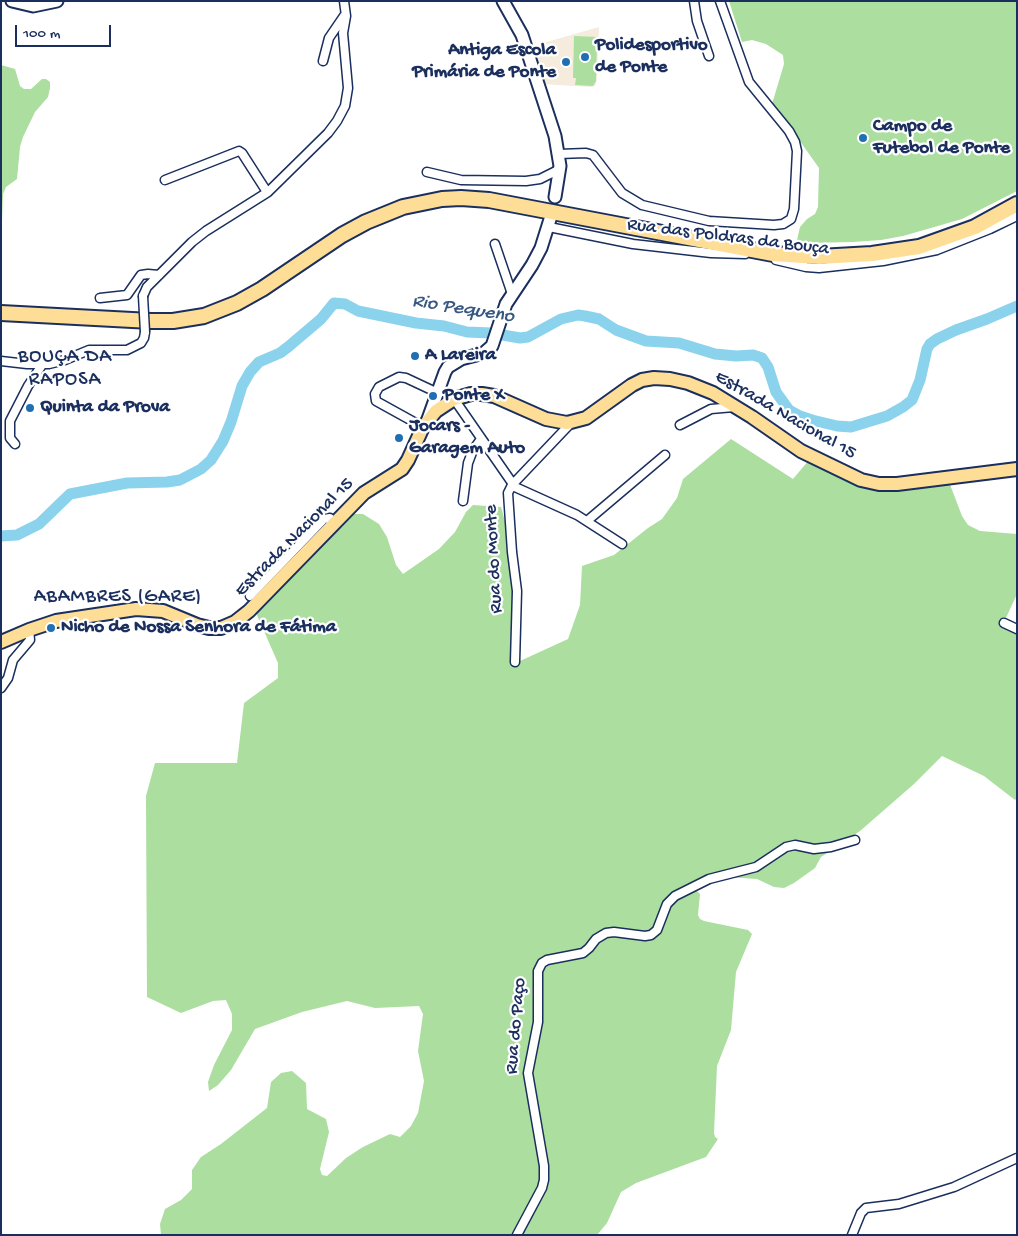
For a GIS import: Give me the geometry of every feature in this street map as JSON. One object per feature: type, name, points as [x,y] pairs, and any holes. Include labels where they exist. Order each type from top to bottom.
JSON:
[{"type":"highway","points":[[1,307],[154,314],[182,314],[200,310],[229,300],[253,287],[346,226],[371,213],[409,199],[444,192],[482,193],[773,246],[818,250],[885,245],[927,237],[977,219],[1017,196]]},
{"type":"highway","points":[[1,313],[151,321],[173,321],[204,316],[237,303],[262,289],[342,235],[366,222],[402,207],[442,199],[489,200],[773,254],[819,257],[872,254],[919,247],[975,227],[1017,204]]},
{"type":"main road","name":"Estrada Nacional 15","points":[[571,423],[586,418],[632,385],[647,378],[660,378],[688,383],[713,393],[808,455],[852,477],[870,482],[888,485],[904,484],[981,472],[1017,469]]},
{"type":"main road","points":[[446,393],[494,396],[550,420],[571,423]]},
{"type":"main road","name":"Estrada Nacional 15","points":[[1,642],[30,630],[64,620],[144,608],[167,612],[203,627],[215,629],[226,626],[244,615],[367,490],[402,469],[425,424],[446,393]]},
{"type":"street","points":[[12,1],[33,6],[57,1]]},
{"type":"street","points":[[1,361],[42,365],[66,360],[90,350],[118,351],[130,349],[142,342],[145,332],[143,296],[146,288],[199,237],[267,192],[330,131],[343,112],[348,88],[343,31],[346,14],[344,1]]},
{"type":"street","points":[[503,1],[522,35],[554,133],[560,169],[555,198]]},
{"type":"street","points":[[694,1],[697,21],[710,56]]},
{"type":"street","points":[[559,154],[583,153],[593,155],[622,193],[642,205],[709,220],[774,225],[783,224],[791,219],[794,209],[797,152],[795,142],[789,131],[749,82],[720,1]]},
{"type":"street","points":[[323,61],[330,36],[346,14]]},
{"type":"street","points":[[165,180],[239,151],[267,192]]},
{"type":"street","points":[[427,172],[462,180],[526,181],[537,180],[560,169]]},
{"type":"street","points":[[446,393],[446,369],[461,359],[487,352],[492,346],[504,307],[536,259],[549,227],[552,213]]},
{"type":"street","name":"Rua das Poldras da Bouça","points":[[549,227],[633,244],[711,253],[750,255],[806,267],[830,268],[873,263],[927,253],[990,229],[1017,216]]},
{"type":"street","points":[[495,244],[512,294]]},
{"type":"street","points":[[100,298],[127,295],[141,276],[148,274],[159,275]]},
{"type":"street","points":[[15,444],[10,438],[10,421],[28,386],[42,365]]},
{"type":"street","points":[[425,424],[376,401],[375,394],[379,387],[399,376],[446,393],[481,439],[512,485],[520,491],[563,507],[622,544]]},
{"type":"street","points":[[680,425],[711,409],[737,407]]},
{"type":"street","points":[[512,485],[571,423]]},
{"type":"street","points":[[463,501],[468,463],[474,448],[481,439]]},
{"type":"street","points":[[587,521],[665,455]]},
{"type":"street","name":"Rua do Monte","points":[[512,485],[509,490],[508,499],[517,591],[515,662]]},
{"type":"street","points":[[250,596],[324,519],[330,518],[336,522]]},
{"type":"street","points":[[1004,623],[1017,630]]},
{"type":"street","points":[[1,688],[8,678],[13,660],[30,640],[30,630]]},
{"type":"street","name":"Rua do Paço","points":[[518,1235],[542,1188],[544,1180],[544,1166],[528,1079],[538,1022],[538,971],[542,963],[547,960],[583,953],[596,938],[606,933],[651,935],[658,927],[666,904],[675,896],[710,879],[756,867],[786,847],[798,846],[814,849],[831,847],[855,840]]},
{"type":"street","points":[[852,1235],[862,1212],[866,1208],[897,1204],[936,1193],[962,1184],[1017,1158]]},
{"type":"shaded area","name":"Antiga Escola Primária de Ponte","points":[[599,27],[597,80],[595,86],[541,84],[529,47]]},
{"type":"green space","points":[[729,1],[1017,1],[1017,191],[962,219],[903,236],[853,242],[807,243],[797,240],[800,227],[815,214],[818,207],[819,168],[772,104],[784,64],[783,55],[766,44],[752,40],[742,42]]},
{"type":"green space","name":"Polidesportivo de Ponte","points":[[574,36],[597,37],[596,81],[593,86],[575,85],[576,78],[573,78]]},
{"type":"green space","points":[[1,65],[15,69],[20,86],[24,89],[31,89],[42,79],[50,82],[50,88],[48,97],[35,112],[23,137],[20,147],[17,179],[6,187],[3,194],[1,251]]},
{"type":"green space","points":[[731,439],[793,479],[809,460],[850,481],[949,482],[962,516],[968,525],[980,531],[1017,534],[1017,594],[1005,620],[1017,628],[1017,798],[1015,800],[984,776],[942,756],[914,784],[860,831],[821,857],[815,868],[794,883],[784,888],[774,887],[757,879],[727,877],[711,880],[695,889],[700,894],[698,915],[700,919],[748,930],[752,934],[736,972],[731,1030],[717,1066],[714,1133],[718,1139],[706,1157],[636,1183],[621,1192],[607,1223],[597,1235],[161,1235],[160,1224],[165,1209],[181,1200],[192,1189],[192,1170],[201,1157],[267,1108],[271,1082],[281,1073],[292,1071],[306,1083],[307,1109],[326,1119],[329,1132],[320,1169],[322,1175],[327,1176],[346,1158],[363,1147],[390,1134],[400,1137],[411,1126],[418,1113],[424,1081],[418,1051],[423,1014],[419,1006],[375,1008],[347,1001],[302,1012],[255,1029],[231,1070],[218,1085],[209,1091],[208,1082],[214,1065],[232,1030],[232,1014],[226,1000],[213,1001],[181,1013],[147,997],[146,796],[155,763],[237,763],[244,703],[278,678],[278,663],[256,613],[351,514],[363,514],[379,524],[387,537],[396,565],[403,574],[439,549],[455,532],[466,512],[473,505],[501,507],[521,578],[520,661],[568,639],[580,605],[582,566],[614,555],[662,519],[677,498],[683,479]]},
{"type":"waterway","name":"Rio Pequeno","points":[[1,536],[17,535],[39,524],[70,494],[127,483],[180,480],[201,469],[211,460],[223,441],[242,386],[250,372],[259,362],[280,353],[288,347],[321,319],[334,303],[345,304],[358,311],[416,323],[444,326],[467,332],[491,333],[520,338],[528,337],[561,319],[578,315],[599,319],[616,330],[646,341],[679,343],[715,354],[753,355],[762,358],[768,367],[776,392],[789,410],[812,420],[851,427],[887,416],[912,400],[930,344],[956,330],[1017,306]]},
{"type":"place","name":"Polidesportivo de Ponte","points":[[585,57]]},
{"type":"place","name":"Antiga Escola Primária de Ponte","points":[[566,62]]},
{"type":"place","name":"Campo de Futebol de Ponte","points":[[863,138]]},
{"type":"place","name":"A Lareira","points":[[415,356]]},
{"type":"place","name":"Ponte X","points":[[433,396]]},
{"type":"place","name":"Quinta da Prova","points":[[30,408]]},
{"type":"place","name":"Jocars - Garagem Auto","points":[[399,438]]},
{"type":"place","name":"Nicho de Nossa Senhora de Fátima","points":[[51,628]]},
{"type":"district","name":"BOUÇA DA RAPOSA","points":[[65,370]]},
{"type":"district","name":"ABAMBRES (GARE)","points":[[118,598]]}]
